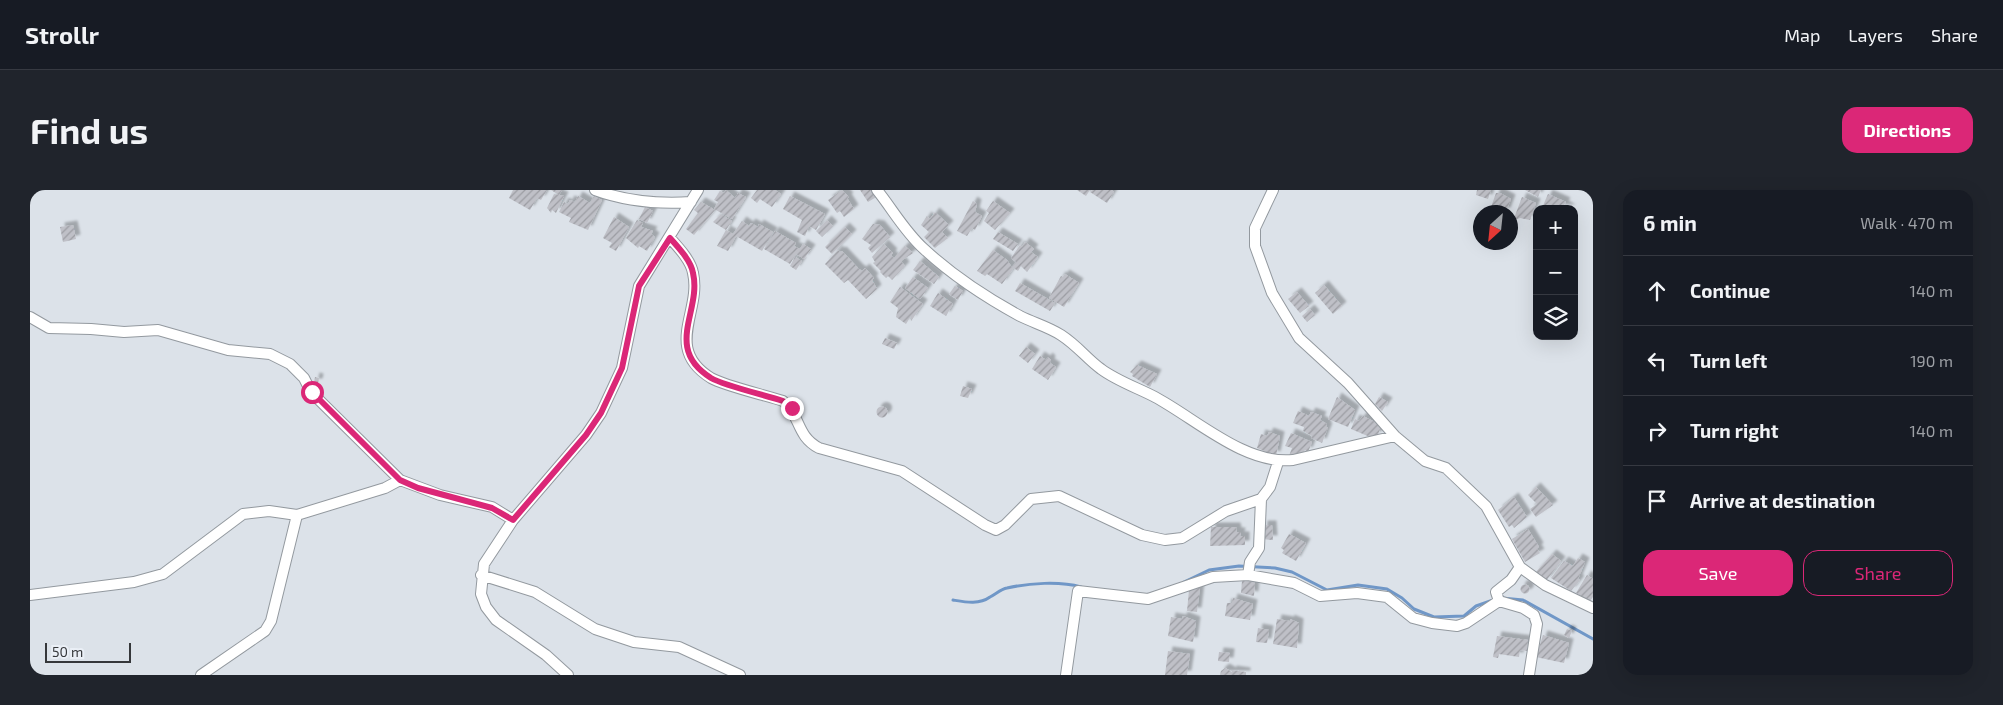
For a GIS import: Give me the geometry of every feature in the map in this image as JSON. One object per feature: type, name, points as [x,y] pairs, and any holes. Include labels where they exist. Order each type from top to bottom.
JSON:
[{"type":"street","points":[[595,190],[620,198],[671,203],[691,202]]},
{"type":"street","points":[[568,675],[546,655],[496,620],[481,594],[481,575],[489,553],[513,520],[586,435],[601,413],[622,368],[639,286],[698,190]]},
{"type":"street","points":[[877,190],[904,228],[924,249],[957,275],[1020,316],[1059,333],[1079,347],[1102,370],[1156,397],[1219,437],[1262,457],[1278,462],[1327,454],[1365,442],[1395,436]]},
{"type":"street","points":[[1274,190],[1255,228],[1255,246],[1272,294],[1299,338],[1348,383],[1395,436],[1425,461],[1446,468],[1486,506],[1520,567],[1545,585],[1593,608]]},
{"type":"street","points":[[670,238],[693,271],[695,285],[686,345],[698,367],[712,378],[783,401],[792,408],[802,434],[808,443],[819,448],[902,471],[984,525],[996,530],[1005,525],[1031,499],[1059,496],[1142,535],[1165,540],[1182,538],[1226,512],[1261,499],[1270,488],[1278,462]]},
{"type":"street","points":[[30,317],[49,328],[124,332],[158,330],[228,350],[270,354],[290,364],[304,378],[312,392],[400,480],[418,488],[492,508],[513,520]]},
{"type":"street","points":[[30,595],[134,582],[162,574],[243,514],[269,511],[297,515],[385,488],[400,480]]},
{"type":"street","points":[[1249,569],[1258,548],[1261,499]]},
{"type":"street","points":[[201,675],[265,631],[271,621],[297,515]]},
{"type":"street","points":[[1520,567],[1511,580],[1496,592],[1498,598],[1523,608],[1534,615],[1537,624],[1529,675]]},
{"type":"street","points":[[1066,675],[1078,591],[1148,599],[1213,576],[1249,569],[1294,583],[1320,596],[1357,593],[1387,597],[1413,618],[1432,623],[1457,626],[1466,623],[1498,598]]},
{"type":"street","points":[[481,575],[535,592],[595,629],[634,642],[679,647],[740,675]]},
{"type":"building","points":[[513,190],[547,190],[541,200],[537,198],[530,210],[509,198]]},
{"type":"building","points":[[551,190],[562,190],[559,195]]},
{"type":"building","points":[[726,190],[735,198],[738,193],[746,197],[732,219],[714,209],[718,202],[714,200],[720,191],[724,193]]},
{"type":"building","points":[[757,190],[775,190],[781,194],[772,207],[760,199],[757,203],[751,198]]},
{"type":"building","points":[[842,190],[849,197],[847,198],[854,209],[844,217],[840,211],[837,213],[828,200]]},
{"type":"building","points":[[860,190],[874,190],[878,196],[868,202]]},
{"type":"building","points":[[1077,190],[1090,190],[1086,196]]},
{"type":"building","points":[[1092,190],[1112,190],[1114,192],[1107,203],[1090,192]]},
{"type":"building","points":[[1477,190],[1491,190],[1488,199],[1476,195]]},
{"type":"building","points":[[1525,190],[1541,190],[1538,197]]},
{"type":"building","points":[[1496,193],[1511,199],[1509,205],[1492,205]]},
{"type":"building","points":[[554,194],[564,196],[556,213],[552,210],[551,213],[547,208]]},
{"type":"building","points":[[1548,194],[1566,202],[1564,205],[1543,205]]},
{"type":"building","points":[[578,196],[590,203],[594,196],[602,200],[588,230],[569,222],[571,218],[559,212],[564,202],[568,204],[570,200],[575,202]]},
{"type":"building","points":[[790,196],[825,214],[816,230],[809,226],[805,236],[797,232],[802,220],[783,209]]},
{"type":"building","points":[[1522,197],[1536,203],[1533,205],[1530,220],[1518,219],[1518,208]]},
{"type":"building","points":[[973,201],[977,204],[975,212],[982,216],[975,230],[972,228],[967,236],[957,231]]},
{"type":"building","points":[[993,201],[1010,213],[995,230],[984,221],[989,213],[986,211]]},
{"type":"building","points":[[701,202],[715,210],[694,235],[686,229],[698,213],[694,210]]},
{"type":"building","points":[[645,207],[653,211],[647,223],[639,219]]},
{"type":"building","points":[[935,212],[949,225],[942,232],[948,238],[935,248],[924,237],[929,232],[921,225],[927,216],[930,219]]},
{"type":"building","points":[[721,214],[732,221],[726,230],[713,222]]},
{"type":"building","points":[[614,217],[629,227],[616,251],[609,247],[612,243],[603,238]]},
{"type":"building","points":[[637,220],[643,223],[641,227],[653,231],[651,234],[655,237],[647,251],[639,246],[638,248],[626,238]]},
{"type":"building","points":[[827,220],[833,226],[822,237],[816,231]]},
{"type":"building","points":[[742,221],[749,226],[751,223],[758,227],[759,224],[773,232],[762,251],[736,236],[728,251],[717,246],[726,230],[733,234]]},
{"type":"building","points":[[873,224],[880,225],[890,237],[872,253],[868,248],[871,245],[862,239]]},
{"type":"building","points":[[73,225],[76,239],[63,242],[60,227]]},
{"type":"building","points":[[845,227],[852,234],[832,254],[825,247]]},
{"type":"building","points":[[775,231],[796,243],[794,246],[800,249],[803,244],[811,249],[804,259],[796,254],[790,264],[764,249]]},
{"type":"building","points":[[998,232],[1018,244],[1013,251],[993,239]]},
{"type":"building","points":[[1025,242],[1034,249],[1031,252],[1038,257],[1027,272],[1021,266],[1018,271],[1012,267],[1016,262],[1011,258],[1020,245],[1022,247]]},
{"type":"building","points":[[884,244],[893,253],[891,255],[894,258],[905,246],[913,253],[901,261],[905,266],[892,280],[888,276],[886,278],[873,263],[875,262],[872,257]]},
{"type":"building","points":[[838,250],[842,251],[862,271],[865,268],[874,278],[872,280],[877,289],[866,299],[848,280],[844,283],[825,264]]},
{"type":"building","points":[[993,250],[1007,260],[1013,269],[1002,284],[987,274],[985,276],[977,271]]},
{"type":"building","points":[[795,257],[802,261],[796,270],[790,266]]},
{"type":"building","points":[[920,261],[939,277],[934,284],[913,270]]},
{"type":"building","points":[[1065,274],[1079,283],[1064,307],[1049,298],[1061,276],[1063,277]]},
{"type":"building","points":[[913,277],[928,288],[920,299],[905,288]]},
{"type":"building","points":[[1020,283],[1055,303],[1050,311],[1015,291]]},
{"type":"building","points":[[1324,285],[1342,306],[1333,314],[1315,293]]},
{"type":"building","points":[[955,286],[963,291],[958,300],[949,294]]},
{"type":"building","points":[[900,287],[923,304],[911,321],[911,316],[906,324],[896,317],[898,308],[890,302]]},
{"type":"building","points":[[1297,292],[1309,306],[1300,313],[1288,299]]},
{"type":"building","points":[[938,293],[953,304],[946,316],[930,306]]},
{"type":"building","points":[[1310,309],[1315,315],[1307,322],[1302,316]]},
{"type":"building","points":[[885,338],[897,343],[894,349],[882,344]]},
{"type":"building","points":[[1026,347],[1035,354],[1028,363],[1019,356]]},
{"type":"building","points":[[1040,356],[1046,360],[1048,357],[1051,360],[1050,363],[1056,367],[1048,380],[1032,369]]},
{"type":"building","points":[[1137,365],[1157,374],[1150,387],[1132,376],[1133,374],[1130,372]]},
{"type":"building","points":[[315,377],[319,378],[318,383],[314,383]]},
{"type":"building","points":[[963,386],[972,389],[968,398],[960,396]]},
{"type":"building","points":[[1337,397],[1355,410],[1348,427],[1328,419]]},
{"type":"building","points":[[1379,397],[1388,402],[1382,411],[1375,404]]},
{"type":"building","points":[[882,406],[888,412],[882,418],[876,412]]},
{"type":"building","points":[[1298,411],[1309,416],[1311,412],[1322,416],[1320,420],[1327,424],[1326,427],[1328,427],[1322,443],[1311,438],[1312,436],[1303,431],[1304,427],[1293,423]]},
{"type":"building","points":[[1363,416],[1381,425],[1378,435],[1370,437],[1351,429],[1355,419],[1359,421]]},
{"type":"building","points":[[1269,432],[1280,436],[1276,456],[1257,448],[1261,434],[1267,436]]},
{"type":"building","points":[[1291,433],[1312,442],[1308,452],[1305,450],[1303,453],[1289,456],[1292,448],[1285,446]]},
{"type":"building","points":[[1536,487],[1553,505],[1536,517],[1530,509],[1537,504],[1528,495]]},
{"type":"building","points":[[1514,497],[1527,517],[1514,528],[1512,525],[1509,527],[1498,510]]},
{"type":"building","points":[[1263,525],[1272,525],[1273,540],[1262,539]]},
{"type":"building","points":[[1211,527],[1236,527],[1237,532],[1241,532],[1240,536],[1245,536],[1245,545],[1210,546]]},
{"type":"building","points":[[1528,529],[1539,547],[1537,549],[1540,553],[1525,562],[1512,539]]},
{"type":"building","points":[[1289,534],[1306,543],[1296,561],[1282,553],[1284,550],[1281,548]]},
{"type":"building","points":[[1552,554],[1561,561],[1546,581],[1535,573]]},
{"type":"building","points":[[1578,558],[1585,562],[1578,579],[1580,580],[1571,591],[1551,578],[1564,561],[1573,566]]},
{"type":"building","points":[[1587,575],[1593,579],[1593,597],[1590,601],[1576,593]]},
{"type":"building","points":[[1242,581],[1255,582],[1254,596],[1241,593]]},
{"type":"building","points":[[1525,585],[1529,589],[1525,593],[1521,589]]},
{"type":"building","points":[[1200,587],[1197,612],[1187,611],[1189,590]]},
{"type":"building","points":[[1233,598],[1253,604],[1250,620],[1225,616],[1227,603],[1232,603]]},
{"type":"building","points":[[1183,616],[1196,621],[1193,642],[1168,636],[1171,617],[1182,619]]},
{"type":"building","points":[[1277,619],[1290,621],[1290,619],[1299,623],[1297,648],[1273,644]]},
{"type":"building","points":[[1258,628],[1269,630],[1267,643],[1256,642]]},
{"type":"building","points":[[1567,629],[1572,631],[1569,638],[1564,635]]},
{"type":"building","points":[[1543,635],[1569,643],[1564,663],[1536,657]]},
{"type":"building","points":[[1497,636],[1528,640],[1527,651],[1520,650],[1519,657],[1499,654],[1498,658],[1493,657]]},
{"type":"building","points":[[1168,651],[1190,654],[1187,675],[1165,675]]},
{"type":"building","points":[[1219,652],[1230,653],[1229,662],[1218,661]]},
{"type":"building","points":[[1225,668],[1232,672],[1232,670],[1246,672],[1246,675],[1220,675],[1221,671]]},
{"type":"waterway","points":[[1184,582],[1209,570],[1239,566],[1275,568],[1292,572],[1327,590],[1358,585],[1387,589],[1402,598],[1414,609],[1434,617],[1464,616],[1476,606],[1496,599]]},
{"type":"waterway","points":[[953,600],[962,602],[981,601],[986,600],[1001,590],[1035,584],[1054,583],[1081,587]]},
{"type":"waterway","points":[[1502,598],[1523,600],[1593,639]]},
{"type":"route","points":[[312,392],[400,480],[440,495],[492,508],[513,520],[586,435],[601,413],[622,368],[639,286],[670,238],[679,248],[693,271],[695,285],[686,345],[698,367],[712,378],[783,401],[792,408]]}]
